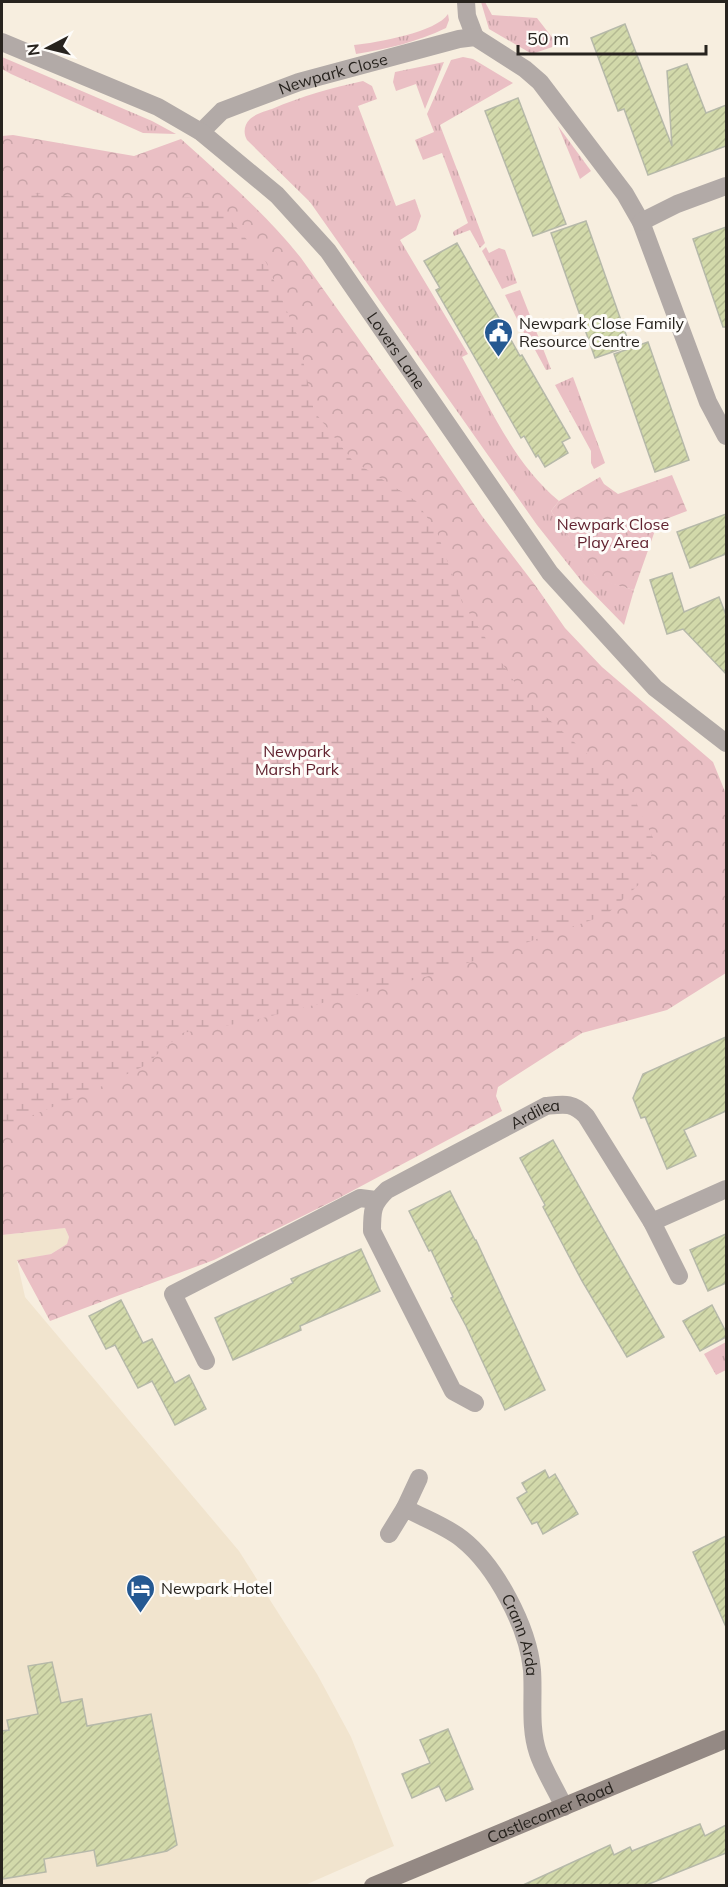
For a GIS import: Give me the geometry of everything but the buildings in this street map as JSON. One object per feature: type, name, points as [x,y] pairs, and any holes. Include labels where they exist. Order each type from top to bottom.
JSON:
[{"type":"main road","name":"Castlecomer Road","points":[[373,1886],[726,1739]]},
{"type":"street","points":[[466,2],[467,16],[475,37],[525,69],[540,82],[625,194],[641,222],[708,402],[726,436]]},
{"type":"street","name":"Newpark Close","points":[[201,132],[222,111],[298,82],[459,39],[475,37]]},
{"type":"street","name":"Lovers Lane","points":[[2,42],[158,107],[201,132],[277,195],[328,250],[550,573],[655,688],[726,743]]},
{"type":"street","points":[[641,222],[677,204],[726,186]]},
{"type":"street","name":"Ardilea","points":[[207,1361],[173,1294],[360,1198],[376,1200],[387,1190],[546,1106],[563,1104],[578,1107],[586,1116],[652,1221],[679,1276]]},
{"type":"street","points":[[652,1221],[726,1190]]},
{"type":"street","points":[[376,1200],[372,1215],[372,1231],[453,1391],[475,1403]]},
{"type":"street","points":[[389,1534],[405,1508],[419,1478]]},
{"type":"street","name":"Crann Arda","points":[[405,1508],[462,1539],[506,1593],[522,1630],[532,1667],[533,1724],[537,1751],[564,1807]]},
{"type":"shaded area","name":"Newpark Hotel","points":[[65,1228],[69,1237],[67,1244],[51,1254],[17,1261],[25,1297],[239,1551],[317,1674],[351,1737],[394,1846],[305,1885],[2,1885],[2,1235]]},
{"type":"green space","points":[[481,2],[485,2],[492,15],[537,18],[558,45],[532,54],[489,29]]},
{"type":"green space","points":[[448,14],[449,20],[446,28],[435,33],[402,44],[356,54],[354,45],[391,39],[419,31],[432,26]]},
{"type":"green space","points":[[2,57],[152,121],[176,134],[143,133],[11,74],[2,69]]},
{"type":"green space","points":[[463,57],[473,59],[513,83],[440,125],[485,243],[480,248],[470,230],[454,236],[454,231],[468,223],[442,153],[423,160],[415,140],[434,132],[427,114],[451,60]]},
{"type":"green space","points":[[444,62],[425,109],[416,84],[396,91],[393,82],[395,72]]},
{"type":"green space","points":[[363,81],[372,86],[377,99],[358,106],[396,206],[415,199],[421,216],[416,230],[400,240],[468,354],[462,357],[504,434],[529,470],[559,501],[551,511],[598,579],[634,590],[624,625],[583,583],[537,525],[310,202],[247,140],[245,126],[255,116],[306,96]]},
{"type":"green space","points":[[558,126],[591,171],[580,179]]},
{"type":"green space","name":"Newpark Marsh Park","points":[[13,135],[134,156],[181,139],[228,182],[259,211],[301,258],[482,516],[565,628],[602,667],[713,762],[726,794],[726,973],[667,1010],[582,1033],[498,1087],[496,1096],[502,1111],[337,1199],[214,1260],[50,1321],[17,1260],[51,1254],[67,1244],[69,1237],[65,1228],[2,1235],[2,136]]},
{"type":"green space","name":"Newpark Marsh Park","points":[[2,190],[128,202],[188,197],[219,207],[266,262],[298,337],[314,411],[352,460],[416,501],[437,532],[462,602],[525,698],[632,794],[654,840],[648,876],[606,915],[433,975],[247,1022],[182,1033],[144,1066],[96,1089],[2,1128]]},
{"type":"green space","points":[[486,247],[489,253],[499,248],[505,250],[517,283],[502,289],[482,251]]},
{"type":"green space","points":[[520,290],[551,369],[546,370],[505,295]]},
{"type":"green space","points":[[573,377],[605,463],[594,469],[591,463],[591,451],[555,385]]},
{"type":"green space","name":"Newpark Close Play Area","points":[[672,475],[687,511],[658,522],[634,590],[598,580],[551,511],[559,501],[600,477],[604,484],[618,494]]},
{"type":"green space","points":[[726,1342],[726,1370],[716,1375],[704,1354]]},
{"type":"place","name":"Newpark Close Family Resource Centre","points":[[498,358]]},
{"type":"place","name":"Newpark Hotel","points":[[140,1614]]}]
